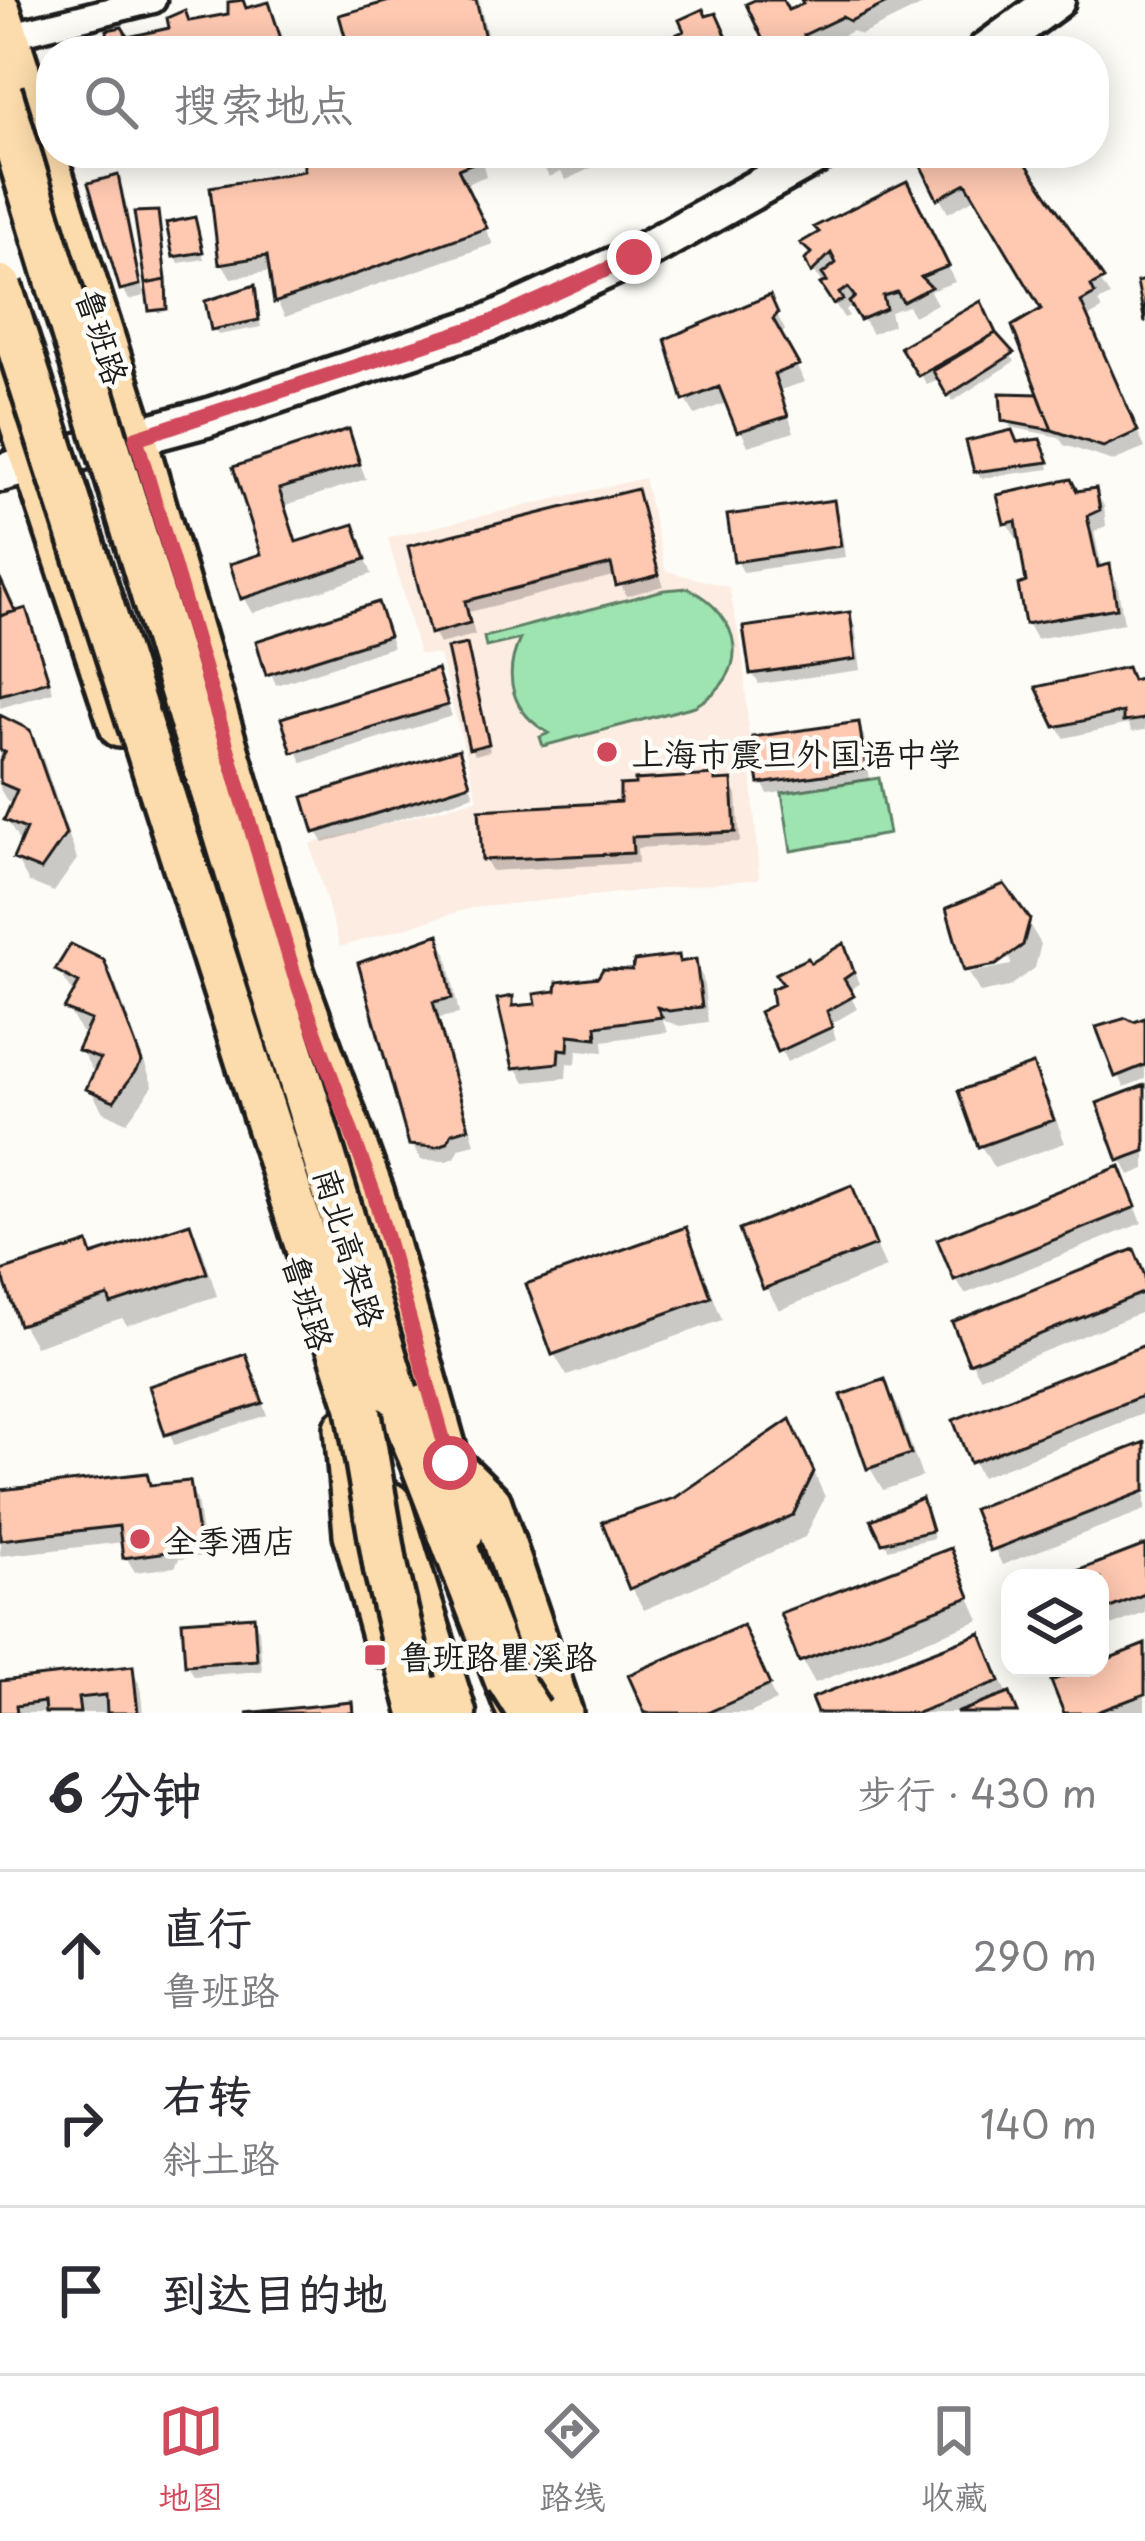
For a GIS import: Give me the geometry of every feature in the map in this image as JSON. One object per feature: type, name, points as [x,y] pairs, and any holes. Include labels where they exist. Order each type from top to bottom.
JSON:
[{"type":"highway","name":"南北高架路","points":[[0,92],[454,1713]]},
{"type":"highway","name":"南北高架路","points":[[0,287],[366,1408]]},
{"type":"highway","points":[[366,1408],[515,1706]]},
{"type":"highway","points":[[366,1408],[386,1569],[421,1713]]},
{"type":"main road","points":[[1007,36],[1056,0]]},
{"type":"main road","name":"鲁班路","points":[[2,29],[36,133]]},
{"type":"main road","name":"鲁班路","points":[[48,168],[136,438],[294,974],[374,1194],[450,1463],[458,1519],[515,1706]]},
{"type":"main road","points":[[16,468],[136,438],[489,323],[634,257],[793,168]]},
{"type":"main road","name":"鲁班路","points":[[0,362],[16,468],[314,1306],[366,1408],[389,1538],[440,1713]]},
{"type":"main road","name":"鲁班路","points":[[366,1408],[354,1534],[404,1713]]},
{"type":"main road","name":"鲁班路","points":[[450,1463],[491,1503],[562,1713]]},
{"type":"street","points":[[2,29],[153,0]]},
{"type":"shaded area","name":"上海市震旦外国语中学","points":[[644,478],[666,571],[729,587],[743,657],[759,879],[471,908],[340,947],[310,844],[478,799],[439,655],[419,654],[388,538]]},
{"type":"green space","points":[[688,588],[720,614],[734,646],[733,662],[714,693],[695,706],[543,746],[540,737],[549,733],[526,715],[514,693],[512,667],[520,639],[486,647],[484,637],[664,590]]},
{"type":"green space","points":[[879,778],[889,834],[791,851],[782,793]]},
{"type":"building","points":[[243,0],[246,8],[269,2],[280,36],[133,36],[169,28],[167,18],[185,10],[189,21],[228,14],[228,2]]},
{"type":"building","points":[[393,0],[476,0],[484,36],[345,36],[339,15]]},
{"type":"building","points":[[783,0],[788,10],[803,4],[801,0],[893,0],[804,36],[761,36],[746,4]]},
{"type":"building","points":[[703,9],[706,16],[716,13],[726,36],[675,36],[684,31],[679,20]]},
{"type":"building","points":[[122,27],[127,36],[107,36],[107,30]]},
{"type":"building","points":[[460,168],[487,228],[274,303],[267,256],[219,264],[210,187],[304,171]]},
{"type":"building","points":[[922,168],[1029,168],[1104,279],[1091,286],[1095,294],[1081,302],[1138,431],[1103,447],[1052,430],[1012,326],[1041,309],[966,183],[937,199]]},
{"type":"building","points":[[118,175],[140,285],[120,290],[88,183]]},
{"type":"building","points":[[907,181],[949,266],[921,277],[931,287],[903,302],[897,292],[883,296],[886,309],[860,320],[849,302],[855,297],[848,288],[839,293],[843,300],[833,304],[820,284],[827,281],[822,274],[836,263],[831,253],[811,273],[805,260],[811,253],[800,243],[819,232],[814,227]]},
{"type":"building","points":[[158,211],[166,280],[145,284],[134,212]]},
{"type":"building","points":[[195,217],[203,252],[173,257],[166,223]]},
{"type":"building","points":[[166,280],[167,309],[149,311],[145,284]]},
{"type":"building","points":[[1145,280],[1145,323],[1137,282]]},
{"type":"building","points":[[255,285],[259,320],[211,330],[205,301]]},
{"type":"building","points":[[770,295],[778,313],[773,319],[799,365],[774,374],[788,416],[737,432],[719,387],[683,401],[665,339]]},
{"type":"building","points":[[981,301],[996,333],[918,376],[900,347]]},
{"type":"building","points":[[996,333],[1014,353],[947,396],[933,371]]},
{"type":"building","points":[[1000,393],[1038,394],[1052,430],[1002,421]]},
{"type":"building","points":[[349,429],[360,464],[279,489],[296,542],[354,524],[366,559],[241,599],[230,564],[261,554],[233,467]]},
{"type":"building","points":[[1012,430],[1017,442],[1040,439],[1049,462],[974,472],[966,441]]},
{"type":"building","points":[[1071,479],[1077,491],[1096,488],[1100,510],[1087,516],[1098,567],[1110,564],[1117,608],[1025,624],[1018,585],[1026,582],[1016,521],[1004,524],[997,495]]},
{"type":"building","points":[[637,489],[659,575],[616,586],[611,564],[465,601],[470,623],[430,634],[408,546]]},
{"type":"building","points":[[834,500],[841,546],[734,562],[727,515]]},
{"type":"building","points":[[0,578],[15,611],[0,616]]},
{"type":"building","points":[[378,602],[389,636],[266,675],[256,641]]},
{"type":"building","points":[[26,608],[49,681],[0,695],[0,616]]},
{"type":"building","points":[[850,612],[856,659],[750,674],[743,627]]},
{"type":"building","points":[[467,644],[489,744],[469,749],[447,648]]},
{"type":"building","points":[[1127,667],[1132,680],[1145,677],[1145,719],[1123,722],[1123,712],[1055,727],[1036,687]]},
{"type":"building","points":[[437,669],[448,705],[292,753],[281,718]]},
{"type":"building","points":[[0,715],[30,730],[66,834],[41,870],[13,859],[26,829],[4,820],[17,790],[0,783],[5,752],[0,750]]},
{"type":"building","points":[[859,722],[866,769],[759,784],[752,737]]},
{"type":"building","points":[[459,749],[470,784],[314,833],[303,797]]},
{"type":"building","points":[[715,775],[715,781],[732,780],[735,832],[632,837],[633,853],[482,860],[479,810],[620,802],[620,785],[635,784],[635,780]]},
{"type":"building","points":[[1004,884],[1030,919],[1023,945],[996,965],[964,971],[946,908]]},
{"type":"building","points":[[439,934],[452,998],[433,1002],[469,1128],[452,1133],[447,1143],[436,1147],[409,1145],[358,963]]},
{"type":"building","points":[[844,943],[854,972],[844,979],[854,996],[827,1011],[832,1027],[778,1052],[759,1012],[773,1005],[771,989],[783,984],[775,974],[808,958],[811,963]]},
{"type":"building","points":[[71,944],[104,960],[142,1062],[114,1101],[86,1089],[100,1059],[77,1050],[91,1020],[64,1009],[79,983],[55,970]]},
{"type":"building","points":[[679,955],[680,962],[696,959],[702,1007],[669,1011],[657,1007],[662,1017],[596,1026],[597,1038],[569,1035],[568,1050],[559,1049],[558,1063],[513,1068],[497,999],[513,996],[513,1006],[536,1004],[534,994],[556,991],[557,982],[598,977],[603,969],[632,970],[634,961]]},
{"type":"building","points":[[1126,1018],[1134,1022],[1145,1018],[1145,1065],[1115,1077],[1096,1027]]},
{"type":"building","points":[[1033,1064],[1054,1120],[978,1147],[958,1091]]},
{"type":"building","points":[[1145,1085],[1145,1151],[1118,1161],[1097,1103]]},
{"type":"building","points":[[1120,1166],[1136,1207],[954,1280],[937,1239]]},
{"type":"building","points":[[852,1185],[876,1245],[763,1289],[739,1230]]},
{"type":"building","points":[[190,1223],[207,1273],[111,1304],[108,1296],[19,1325],[1,1271],[88,1243],[92,1255]]},
{"type":"building","points":[[686,1227],[711,1297],[552,1355],[526,1284]]},
{"type":"building","points":[[1134,1249],[1145,1276],[1145,1292],[969,1363],[952,1322]]},
{"type":"building","points":[[1145,1345],[1145,1395],[970,1463],[953,1420]]},
{"type":"building","points":[[246,1354],[263,1403],[165,1435],[149,1386]]},
{"type":"building","points":[[885,1379],[911,1454],[867,1469],[841,1395]]},
{"type":"building","points":[[790,1419],[814,1472],[793,1515],[629,1589],[602,1522],[675,1498]]},
{"type":"building","points":[[1145,1442],[1145,1491],[990,1551],[973,1509]]},
{"type":"building","points":[[147,1473],[150,1485],[190,1481],[199,1541],[171,1545],[167,1552],[123,1558],[119,1526],[0,1540],[0,1490]]},
{"type":"building","points":[[922,1498],[932,1531],[882,1543],[871,1520]]},
{"type":"building","points":[[1145,1545],[1145,1594],[1109,1608],[1109,1569],[1082,1569]]},
{"type":"building","points":[[951,1548],[970,1597],[799,1662],[780,1613]]},
{"type":"building","points":[[254,1616],[257,1660],[185,1665],[182,1621]]},
{"type":"building","points":[[743,1625],[770,1685],[707,1713],[645,1713],[628,1675]]},
{"type":"building","points":[[981,1633],[1000,1681],[917,1713],[817,1713],[811,1698]]},
{"type":"building","points":[[1145,1644],[1145,1694],[1095,1713],[1064,1713],[1051,1681],[1109,1677],[1109,1658]]},
{"type":"building","points":[[133,1666],[138,1713],[107,1713],[106,1695],[78,1698],[80,1713],[45,1713],[44,1702],[16,1706],[17,1713],[0,1713],[0,1681]]},
{"type":"building","points":[[1010,1693],[1018,1713],[956,1713]]},
{"type":"building","points":[[352,1702],[353,1713],[246,1713]]},
{"type":"place","name":"上海市震旦外国语中学","points":[[607,752]]},
{"type":"place","name":"全季酒店","points":[[140,1539]]},
{"type":"place","name":"鲁班路瞿溪路","points":[[375,1655]]},
{"type":"route","points":[[450,1463],[374,1194],[294,974],[136,438],[489,323],[634,257]]}]
